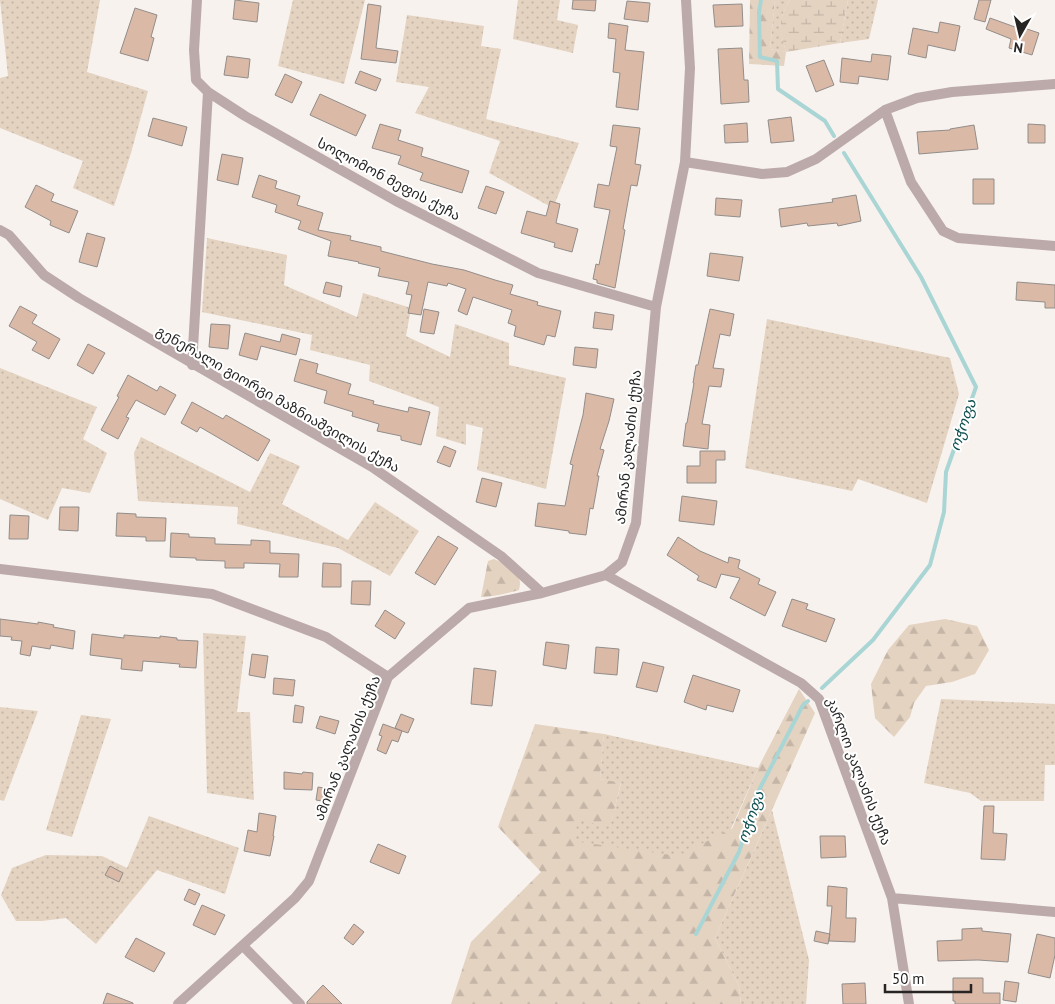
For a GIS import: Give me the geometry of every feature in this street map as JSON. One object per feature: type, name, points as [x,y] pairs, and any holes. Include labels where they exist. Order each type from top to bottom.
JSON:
[{"type":"street","name":"სოლომონ მეფის ქუჩა","points":[[197,0],[194,50],[196,80],[208,92],[245,116],[396,201],[538,272],[656,307]]},
{"type":"street","name":"ამირან კალაძის ქუჩა","points":[[178,1004],[244,946],[295,898],[309,882],[388,677],[469,608],[542,593],[606,575],[622,562],[636,523],[656,307],[685,162],[690,68],[686,0]]},
{"type":"street","points":[[685,162],[762,174],[787,172],[816,159],[885,110],[917,98],[952,92],[1055,84]]},
{"type":"street","points":[[192,365],[208,92]]},
{"type":"street","points":[[885,110],[910,182],[943,231],[958,238],[1055,246]]},
{"type":"street","name":"გენერალი გიორგი მაზნიაშვილის ქუჩა","points":[[0,230],[9,235],[44,275],[192,365],[372,467],[501,556],[542,593]]},
{"type":"street","points":[[0,569],[212,594],[326,637],[388,677]]},
{"type":"street","name":"კარლო კალაძის ქუჩა","points":[[606,575],[801,682],[819,699],[892,898],[909,1004]]},
{"type":"street","points":[[892,898],[1055,912]]},
{"type":"street","points":[[244,946],[300,1004]]},
{"type":"green space","points":[[0,0],[100,0],[87,72],[148,91],[114,206],[73,188],[83,161],[0,128],[0,78],[8,76]]},
{"type":"green space","points":[[293,0],[365,0],[344,84],[278,66]]},
{"type":"green space","points":[[518,0],[560,0],[557,20],[578,25],[573,53],[513,39]]},
{"type":"green space","points":[[750,0],[775,0],[770,49],[786,52],[784,66],[749,64]]},
{"type":"green space","points":[[775,0],[790,0],[781,19],[782,37],[786,52],[770,49]]},
{"type":"green space","points":[[790,0],[848,0],[840,43],[786,52],[782,37],[781,19]]},
{"type":"green space","points":[[848,0],[878,0],[869,39],[840,43]]},
{"type":"green space","points":[[407,15],[484,26],[481,46],[501,49],[486,119],[579,143],[553,208],[489,173],[500,141],[415,113],[429,87],[396,82]]},
{"type":"green space","points":[[207,238],[287,255],[284,285],[357,317],[363,293],[411,308],[406,336],[450,357],[455,324],[509,343],[509,365],[566,378],[546,489],[477,470],[483,428],[466,424],[466,445],[436,436],[439,407],[369,381],[370,365],[310,350],[312,335],[202,312]]},
{"type":"green space","points":[[767,319],[950,358],[959,394],[927,503],[858,479],[852,491],[745,468]]},
{"type":"green space","points":[[0,368],[97,407],[83,439],[107,453],[90,493],[62,488],[48,520],[0,499]]},
{"type":"green space","points":[[141,437],[250,492],[270,453],[300,466],[282,504],[348,540],[375,502],[419,531],[390,576],[338,548],[237,524],[238,507],[138,501],[134,453]]},
{"type":"green space","points":[[494,559],[508,566],[516,574],[520,582],[519,590],[481,597],[488,561]]},
{"type":"green space","points":[[945,619],[977,626],[989,650],[975,674],[952,682],[926,686],[914,703],[910,717],[894,737],[875,718],[871,684],[888,650],[909,625]]},
{"type":"green space","points":[[203,633],[246,636],[237,712],[250,712],[254,800],[207,793]]},
{"type":"green space","points":[[799,689],[815,713],[715,938],[739,986],[741,1004],[451,1004],[471,942],[541,872],[498,827],[535,724],[604,734],[600,779],[621,782],[610,828],[573,841],[732,829],[758,768]]},
{"type":"green space","points":[[941,699],[1055,704],[1055,765],[1045,765],[1044,801],[981,801],[970,793],[924,783]]},
{"type":"green space","points":[[0,707],[38,711],[4,801],[0,800]]},
{"type":"green space","points":[[81,715],[111,719],[72,837],[46,830]]},
{"type":"green space","points":[[604,734],[758,768],[731,829],[678,856],[573,841],[578,820],[610,827],[621,783],[600,779]]},
{"type":"green space","points":[[772,810],[809,960],[806,1004],[741,1004],[739,986],[715,938]]},
{"type":"green space","points":[[149,816],[239,848],[225,894],[157,870],[96,944],[66,918],[42,921],[16,921],[1,895],[12,868],[46,855],[102,856],[127,868]]},
{"type":"building","points":[[235,0],[259,3],[257,22],[233,19]]},
{"type":"building","points":[[573,0],[596,0],[595,11],[572,9]]},
{"type":"building","points":[[979,0],[991,0],[985,22],[974,19]]},
{"type":"building","points":[[627,1],[650,3],[648,22],[624,19]]},
{"type":"building","points":[[368,4],[381,6],[376,48],[398,51],[396,63],[361,59]]},
{"type":"building","points":[[742,4],[743,26],[715,27],[713,5]]},
{"type":"building","points":[[135,8],[157,15],[151,37],[154,38],[148,61],[120,53]]},
{"type":"building","points":[[990,18],[1039,33],[1032,55],[1009,48],[1011,39],[986,29]]},
{"type":"building","points":[[940,22],[960,26],[955,51],[928,45],[926,58],[908,54],[913,28],[938,33]]},
{"type":"building","points":[[609,23],[628,26],[625,50],[644,52],[638,110],[616,107],[620,73],[613,72],[616,39],[608,38]]},
{"type":"building","points":[[742,48],[744,80],[748,80],[749,102],[721,104],[718,49]]},
{"type":"building","points":[[872,54],[891,56],[888,80],[859,76],[858,84],[840,82],[842,58],[871,62]]},
{"type":"building","points":[[227,56],[250,59],[248,78],[224,75]]},
{"type":"building","points":[[824,60],[834,85],[816,92],[806,66]]},
{"type":"building","points":[[360,71],[381,79],[376,91],[355,83]]},
{"type":"building","points":[[285,74],[302,82],[292,103],[275,95]]},
{"type":"building","points":[[320,94],[366,115],[356,136],[310,115]]},
{"type":"building","points":[[791,117],[794,141],[771,143],[768,120]]},
{"type":"building","points":[[153,118],[187,127],[182,146],[148,136]]},
{"type":"building","points":[[747,123],[748,142],[725,143],[724,125]]},
{"type":"building","points":[[380,124],[401,130],[398,140],[423,148],[421,156],[469,171],[462,193],[420,180],[423,173],[398,164],[401,156],[372,148]]},
{"type":"building","points":[[1028,124],[1045,125],[1045,143],[1028,143]]},
{"type":"building","points":[[613,125],[640,128],[635,164],[641,165],[637,186],[631,185],[615,288],[597,283],[597,280],[593,279],[596,264],[599,265],[610,210],[594,207],[598,184],[609,186],[617,147],[610,146]]},
{"type":"building","points":[[974,125],[978,149],[919,154],[917,132],[950,130]]},
{"type":"building","points":[[222,154],[243,158],[238,185],[217,180]]},
{"type":"building","points":[[259,175],[277,181],[275,188],[300,196],[297,205],[323,213],[318,230],[351,236],[350,240],[381,247],[381,251],[464,270],[513,285],[510,294],[538,302],[537,305],[561,311],[555,337],[547,335],[544,345],[514,336],[516,326],[508,323],[512,310],[473,297],[467,315],[458,311],[466,289],[448,283],[447,286],[428,282],[421,315],[408,313],[412,295],[406,294],[409,282],[378,276],[380,268],[328,256],[331,241],[298,229],[301,221],[275,212],[277,205],[252,197]]},
{"type":"building","points":[[973,179],[994,179],[994,204],[973,204]]},
{"type":"building","points":[[36,185],[54,194],[51,201],[78,211],[69,233],[50,225],[51,221],[25,207]]},
{"type":"building","points":[[486,186],[504,192],[496,214],[478,208]]},
{"type":"building","points":[[856,195],[861,221],[838,226],[837,223],[808,226],[807,223],[781,227],[779,209],[833,202],[832,199]]},
{"type":"building","points":[[716,198],[742,200],[740,217],[715,215]]},
{"type":"building","points":[[550,201],[560,204],[556,223],[578,229],[572,252],[554,247],[555,243],[521,233],[527,211],[546,216]]},
{"type":"building","points":[[87,233],[105,238],[97,267],[79,262]]},
{"type":"building","points":[[710,253],[743,257],[739,281],[707,276]]},
{"type":"building","points":[[326,282],[342,286],[340,297],[323,293]]},
{"type":"building","points":[[1017,282],[1055,285],[1055,308],[1045,308],[1045,302],[1016,300]]},
{"type":"building","points":[[20,306],[37,315],[32,323],[60,339],[49,359],[32,350],[37,342],[9,326]]},
{"type":"building","points":[[424,309],[439,312],[434,334],[420,332]]},
{"type":"building","points":[[710,309],[734,314],[730,336],[720,334],[713,368],[724,369],[721,387],[709,386],[702,424],[710,425],[708,449],[683,446],[696,365],[698,365]]},
{"type":"building","points":[[595,312],[614,315],[612,330],[593,328]]},
{"type":"building","points":[[211,324],[230,325],[228,349],[209,347]]},
{"type":"building","points":[[245,333],[280,342],[282,334],[300,339],[296,355],[261,346],[257,360],[239,355]]},
{"type":"building","points":[[88,344],[105,353],[93,374],[77,365]]},
{"type":"building","points":[[575,347],[598,349],[596,368],[573,365]]},
{"type":"building","points":[[300,359],[318,364],[316,373],[351,384],[348,394],[374,401],[373,404],[408,412],[409,407],[430,412],[421,445],[401,440],[401,436],[377,431],[379,424],[352,416],[353,412],[324,403],[327,391],[294,381]]},
{"type":"building","points":[[128,375],[157,391],[160,386],[176,395],[165,415],[136,400],[126,417],[129,418],[118,439],[101,430],[119,397],[117,396]]},
{"type":"building","points":[[586,393],[614,399],[600,449],[604,450],[597,476],[599,476],[593,509],[590,508],[586,535],[535,526],[538,503],[565,506],[573,465],[570,464],[583,415]]},
{"type":"building","points":[[192,402],[223,419],[226,415],[270,440],[258,461],[200,427],[197,432],[181,423]]},
{"type":"building","points":[[444,446],[456,451],[450,467],[437,462]]},
{"type":"building","points":[[700,451],[725,451],[725,460],[716,460],[716,483],[687,483],[687,466],[700,466]]},
{"type":"building","points":[[482,478],[502,483],[496,507],[476,502]]},
{"type":"building","points":[[682,496],[717,501],[714,525],[679,521]]},
{"type":"building","points":[[60,507],[79,507],[78,531],[59,530]]},
{"type":"building","points":[[117,513],[136,514],[136,517],[166,518],[165,541],[146,541],[146,537],[116,536]]},
{"type":"building","points":[[10,515],[29,516],[28,539],[9,539]]},
{"type":"building","points":[[171,533],[189,534],[189,537],[215,538],[215,544],[251,545],[251,540],[270,541],[270,553],[299,554],[298,577],[279,577],[280,564],[244,563],[244,568],[225,568],[225,561],[170,557]]},
{"type":"building","points":[[438,536],[458,548],[435,585],[415,573]]},
{"type":"building","points":[[678,537],[700,551],[728,563],[729,557],[740,560],[738,568],[760,579],[758,584],[776,592],[765,616],[730,598],[740,578],[721,574],[716,588],[697,580],[699,576],[667,555]]},
{"type":"building","points":[[323,563],[341,564],[341,587],[322,587]]},
{"type":"building","points":[[352,581],[371,581],[370,605],[351,604]]},
{"type":"building","points":[[792,599],[808,604],[806,609],[835,619],[826,642],[782,626]]},
{"type":"building","points":[[385,610],[405,623],[395,639],[375,626]]},
{"type":"building","points":[[0,619],[38,624],[38,622],[75,631],[73,649],[51,645],[50,649],[32,646],[30,656],[20,654],[22,641],[11,640],[12,637],[0,636]]},
{"type":"building","points":[[92,634],[124,638],[124,635],[160,638],[160,636],[177,638],[177,640],[198,641],[196,668],[179,667],[180,664],[143,661],[142,671],[121,669],[122,659],[90,655]]},
{"type":"building","points":[[546,642],[569,645],[566,669],[543,665]]},
{"type":"building","points":[[596,647],[619,649],[617,675],[594,673]]},
{"type":"building","points":[[252,654],[268,656],[265,678],[249,675]]},
{"type":"building","points":[[643,662],[664,667],[657,692],[636,687]]},
{"type":"building","points":[[474,668],[496,671],[492,706],[471,704]]},
{"type":"building","points":[[693,675],[740,690],[733,712],[707,705],[706,710],[684,702]]},
{"type":"building","points":[[274,678],[295,680],[293,696],[273,694]]},
{"type":"building","points":[[295,705],[304,707],[302,723],[293,722]]},
{"type":"building","points":[[401,714],[414,719],[408,733],[395,728]]},
{"type":"building","points":[[320,716],[339,721],[335,734],[316,728]]},
{"type":"building","points":[[383,724],[402,731],[398,742],[392,740],[386,754],[377,750],[382,736],[379,735]]},
{"type":"building","points":[[284,772],[313,773],[312,790],[284,789]]},
{"type":"building","points":[[318,787],[330,789],[328,802],[316,800]]},
{"type":"building","points":[[984,806],[994,806],[993,833],[1007,834],[1005,860],[981,859]]},
{"type":"building","points":[[259,813],[276,816],[270,856],[244,851],[248,830],[257,832]]},
{"type":"building","points":[[820,836],[845,836],[846,857],[821,858]]},
{"type":"building","points":[[378,844],[406,856],[399,874],[370,862]]},
{"type":"building","points":[[110,866],[123,873],[119,882],[105,875]]},
{"type":"building","points":[[828,886],[847,888],[846,918],[856,918],[855,942],[829,941],[832,906],[827,906]]},
{"type":"building","points":[[189,889],[200,894],[195,905],[184,900]]},
{"type":"building","points":[[202,905],[225,915],[215,935],[193,925]]},
{"type":"building","points":[[354,924],[364,932],[353,945],[344,938]]},
{"type":"building","points":[[982,928],[982,931],[1011,934],[1008,962],[978,960],[938,961],[937,941],[962,940],[962,929]]},
{"type":"building","points":[[816,931],[830,934],[828,944],[814,941]]},
{"type":"building","points":[[1037,934],[1055,938],[1055,955],[1050,978],[1028,973]]},
{"type":"building","points":[[136,938],[165,953],[154,972],[125,957]]},
{"type":"building","points":[[953,978],[983,978],[983,993],[1000,993],[1000,1004],[955,1004],[955,1001],[953,1001]]},
{"type":"building","points":[[1005,981],[1019,983],[1016,1002],[1003,1000]]},
{"type":"building","points":[[865,983],[866,1004],[843,1004],[842,984]]},
{"type":"building","points":[[323,985],[342,1004],[307,1004]]},
{"type":"building","points":[[107,993],[133,1003],[133,1004],[103,1004]]},
{"type":"waterway","name":"ოჭოფა","points":[[761,0],[759,12],[760,57],[777,61],[778,89],[825,121],[834,136]]},
{"type":"waterway","name":"ოჭოფა","points":[[822,688],[873,640],[930,565],[944,512],[946,472],[976,387],[921,277],[844,153]]},
{"type":"waterway","name":"ოჭოფა","points":[[696,934],[739,852],[757,794],[803,705],[808,701]]}]
